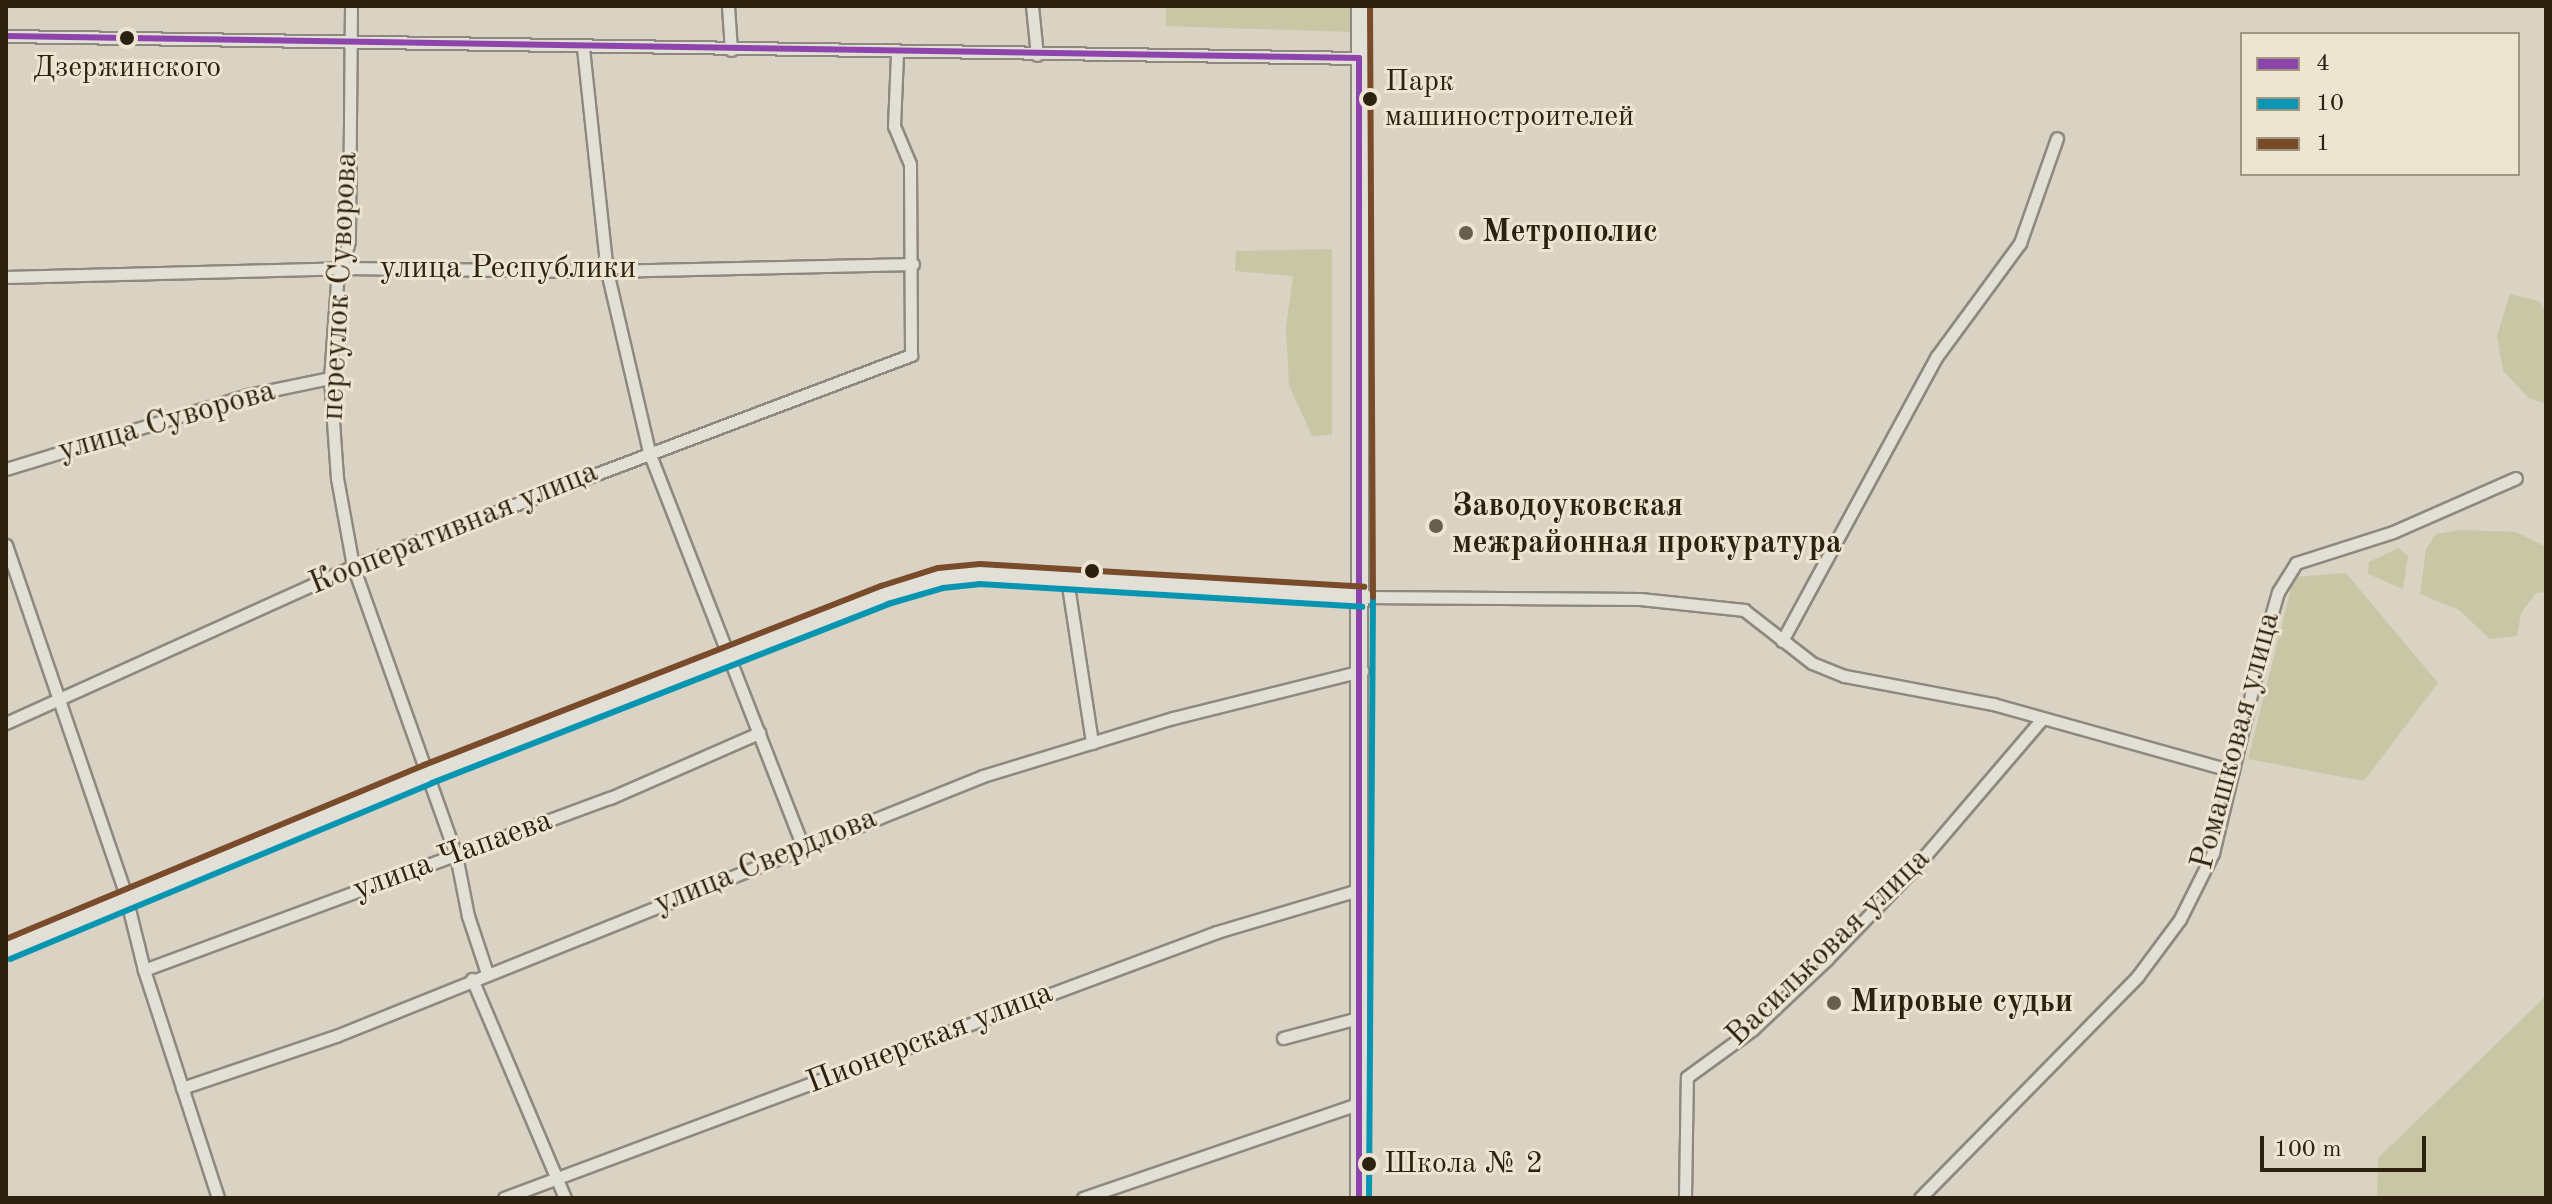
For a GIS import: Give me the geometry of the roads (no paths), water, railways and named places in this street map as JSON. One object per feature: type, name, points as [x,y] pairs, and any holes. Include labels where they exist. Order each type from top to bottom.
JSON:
[{"type":"main road","points":[[1359,1198],[1358,890],[1363,597],[1360,6]]},
{"type":"main road","points":[[6,950],[428,774],[726,656],[941,578],[1067,579],[1363,597]]},
{"type":"street","name":"переулок Суворова","points":[[351,6],[349,241],[330,378],[337,478],[353,566],[456,855],[468,916],[487,973]]},
{"type":"street","points":[[728,6],[731,50]]},
{"type":"street","points":[[1032,6],[1037,55]]},
{"type":"street","points":[[6,36],[897,54],[1359,58]]},
{"type":"street","points":[[583,48],[607,271],[649,452],[803,848]]},
{"type":"street","points":[[897,54],[894,126],[910,164],[913,264]]},
{"type":"street","points":[[1782,641],[1937,356],[2020,243],[2057,138]]},
{"type":"street","name":"улица Республики","points":[[6,277],[343,268],[607,271],[913,264]]},
{"type":"street","name":"Кооперативная улица","points":[[6,723],[353,566],[911,355],[913,264]]},
{"type":"street","name":"улица Суворова","points":[[6,469],[248,395],[330,378]]},
{"type":"street","name":"Ромашковая улица","points":[[1920,1198],[2137,977],[2180,919],[2213,853],[2267,628],[2278,592],[2296,563],[2393,532],[2516,478]]},
{"type":"street","points":[[6,545],[126,902],[144,970],[218,1198]]},
{"type":"street","points":[[1067,579],[1092,743]]},
{"type":"street","points":[[1363,597],[1694,602],[1744,610],[1812,663],[1845,676],[1993,704],[2233,771]]},
{"type":"street","name":"улица Свердлова","points":[[182,1088],[336,1036],[983,776],[1092,743],[1362,671]]},
{"type":"street","name":"Васильковая улица","points":[[1685,1198],[1687,1077],[1753,1029],[1827,959],[1918,864],[2042,719]]},
{"type":"street","name":"улица Чапаева","points":[[144,970],[610,798],[759,733]]},
{"type":"street","name":"Пионерская улица","points":[[504,1198],[1217,932],[1358,890]]},
{"type":"street","points":[[472,979],[559,1177],[565,1198]]},
{"type":"street","points":[[1283,1038],[1358,1018]]},
{"type":"street","points":[[1083,1198],[1358,1104]]},
{"type":"place","name":"Дзержинского","points":[[127,38]]},
{"type":"place","name":"Парк машиностроителей","points":[[1370,99]]},
{"type":"place","name":"Метрополис","points":[[1466,233]]},
{"type":"place","name":"Заводоуковская межрайонная прокуратура","points":[[1436,526]]},
{"type":"place","name":"Мировые судьи","points":[[1834,1003]]},
{"type":"place","name":"Школа № 2","points":[[1369,1164]]}]
